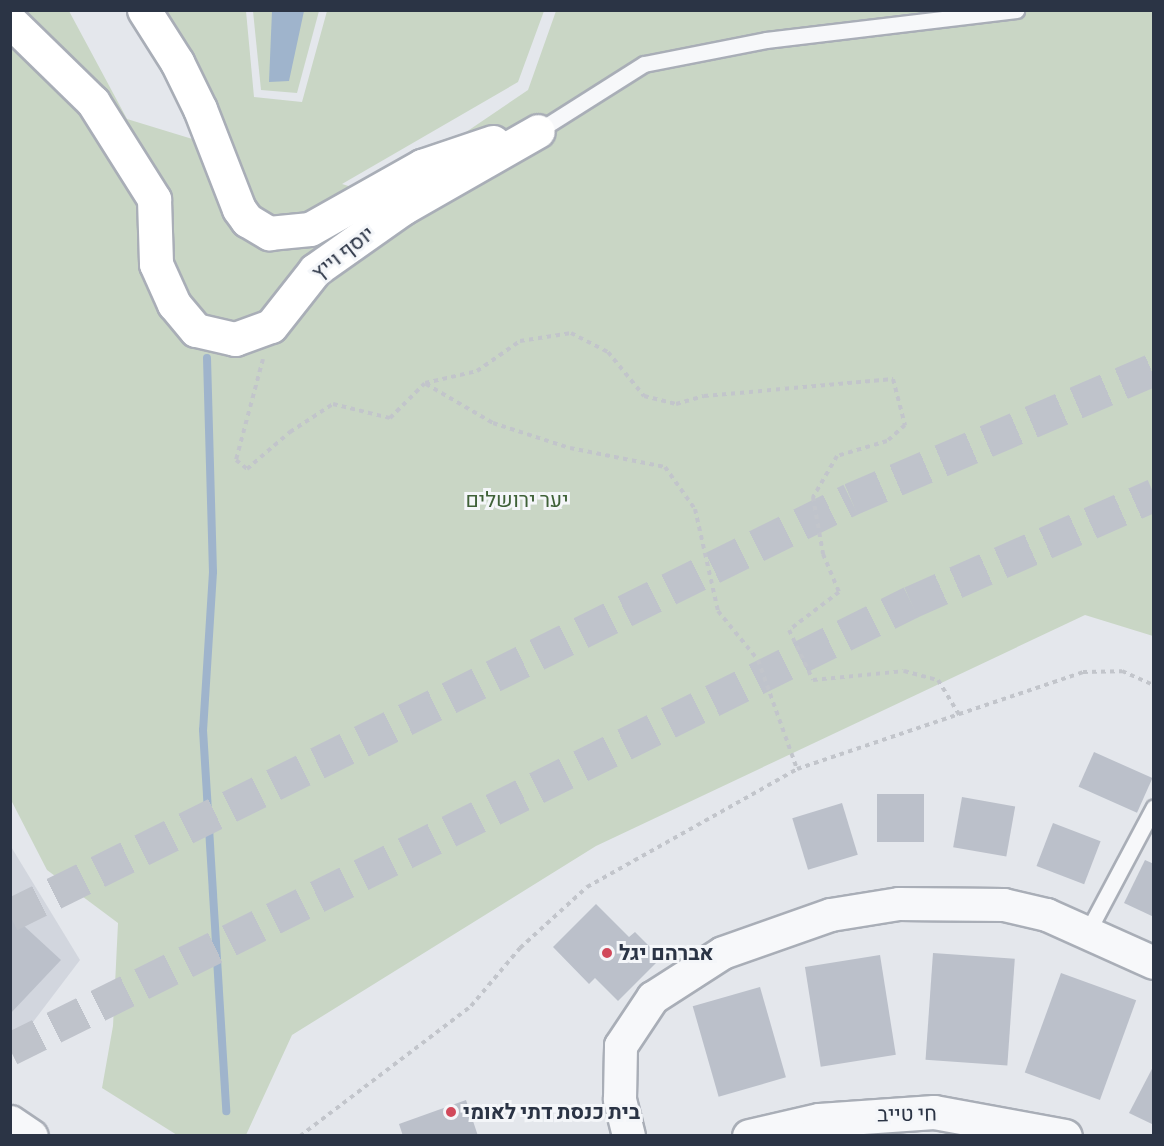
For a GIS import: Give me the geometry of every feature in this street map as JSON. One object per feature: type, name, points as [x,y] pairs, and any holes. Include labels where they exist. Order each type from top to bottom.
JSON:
[{"type":"main road","points":[[144,10],[177,62],[200,109],[239,209],[247,220],[268,233],[281,235],[310,229],[431,162],[459,150],[538,130]]},
{"type":"main road","points":[[10,21],[93,102],[154,199],[156,264],[174,304],[196,330],[235,339],[271,326]]},
{"type":"main road","name":"יוסף וייץ","points":[[271,326],[315,270],[403,208],[538,130]]},
{"type":"street","points":[[629,1136],[620,1099],[621,1046],[653,998],[723,953],[831,915],[898,904],[1005,905],[1088,931],[1154,963]]},
{"type":"street","name":"חי טייב","points":[[749,1136],[819,1120],[934,1112],[1065,1136]]},
{"type":"street","points":[[10,1122],[31,1136]]},
{"type":"lane","points":[[538,130],[644,64],[766,40],[1016,10]]},
{"type":"lane","points":[[1088,931],[1154,807]]},
{"type":"path","points":[[271,326],[251,414],[236,460],[247,470],[290,432],[333,404],[390,418],[425,384],[477,371],[520,340],[571,333],[608,352],[644,396],[676,404],[704,396],[893,379],[904,425],[887,441],[837,456],[813,497],[823,554],[839,592],[789,630],[813,680],[904,671],[938,680],[960,716]]},
{"type":"path","points":[[425,384],[493,423],[570,448],[666,467],[695,509],[718,610],[758,660],[797,769]]},
{"type":"path","points":[[300,1136],[471,1006],[520,948],[586,887],[797,769],[960,716],[1083,672],[1122,671],[1154,685]]},
{"type":"shaded area","points":[[10,845],[80,960],[11,1051],[10,1051]]},
{"type":"green space","name":"יער ירושלים","points":[[11,11],[69,11],[127,119],[212,145],[148,11],[246,11],[254,97],[302,102],[327,11],[544,11],[518,82],[342,184],[358,189],[416,166],[528,90],[556,11],[1153,11],[1153,636],[1085,615],[596,846],[292,1035],[246,1135],[177,1135],[102,1088],[113,1026],[118,923],[47,870],[11,800]]},
{"type":"green space","points":[[253,11],[319,11],[297,93],[261,90]]},
{"type":"water","points":[[272,11],[304,11],[289,81],[269,82]]},
{"type":"building","points":[[1094,752],[1152,778],[1137,813],[1079,787]]},
{"type":"building","points":[[877,794],[924,794],[924,842],[877,842]]},
{"type":"building","points":[[962,797],[1015,806],[1006,857],[953,847]]},
{"type":"building","points":[[842,803],[858,855],[808,870],[792,818]]},
{"type":"building","points":[[1053,823],[1101,841],[1084,884],[1037,866]]},
{"type":"building","points":[[1145,860],[1154,864],[1154,917],[1124,903]]},
{"type":"building","name":"אברהם יגל","points":[[596,904],[629,937],[635,932],[661,958],[618,1001],[595,978],[589,984],[553,947]]},
{"type":"building","points":[[10,913],[61,960],[10,1014]]},
{"type":"building","points":[[933,953],[1015,959],[1007,1065],[926,1060]]},
{"type":"building","points":[[880,955],[896,1055],[821,1067],[805,967]]},
{"type":"building","points":[[1061,973],[1136,1000],[1100,1100],[1025,1073]]},
{"type":"building","points":[[760,987],[786,1077],[719,1097],[693,1006]]},
{"type":"building","points":[[1154,1065],[1154,1125],[1129,1113]]},
{"type":"building","name":"בית כנסת דתי לאומי","points":[[466,1100],[478,1136],[403,1136],[399,1124]]},
{"type":"waterway","points":[[207,358],[213,572],[203,730],[226,1111]]},
{"type":"tunnel","points":[[10,915],[851,499],[1154,369]]},
{"type":"tunnel","points":[[10,1049],[911,602],[1154,495]]},
{"type":"place","name":"אברהם יגל","points":[[607,953]]},
{"type":"place","name":"בית כנסת דתי לאומי","points":[[451,1112]]}]
